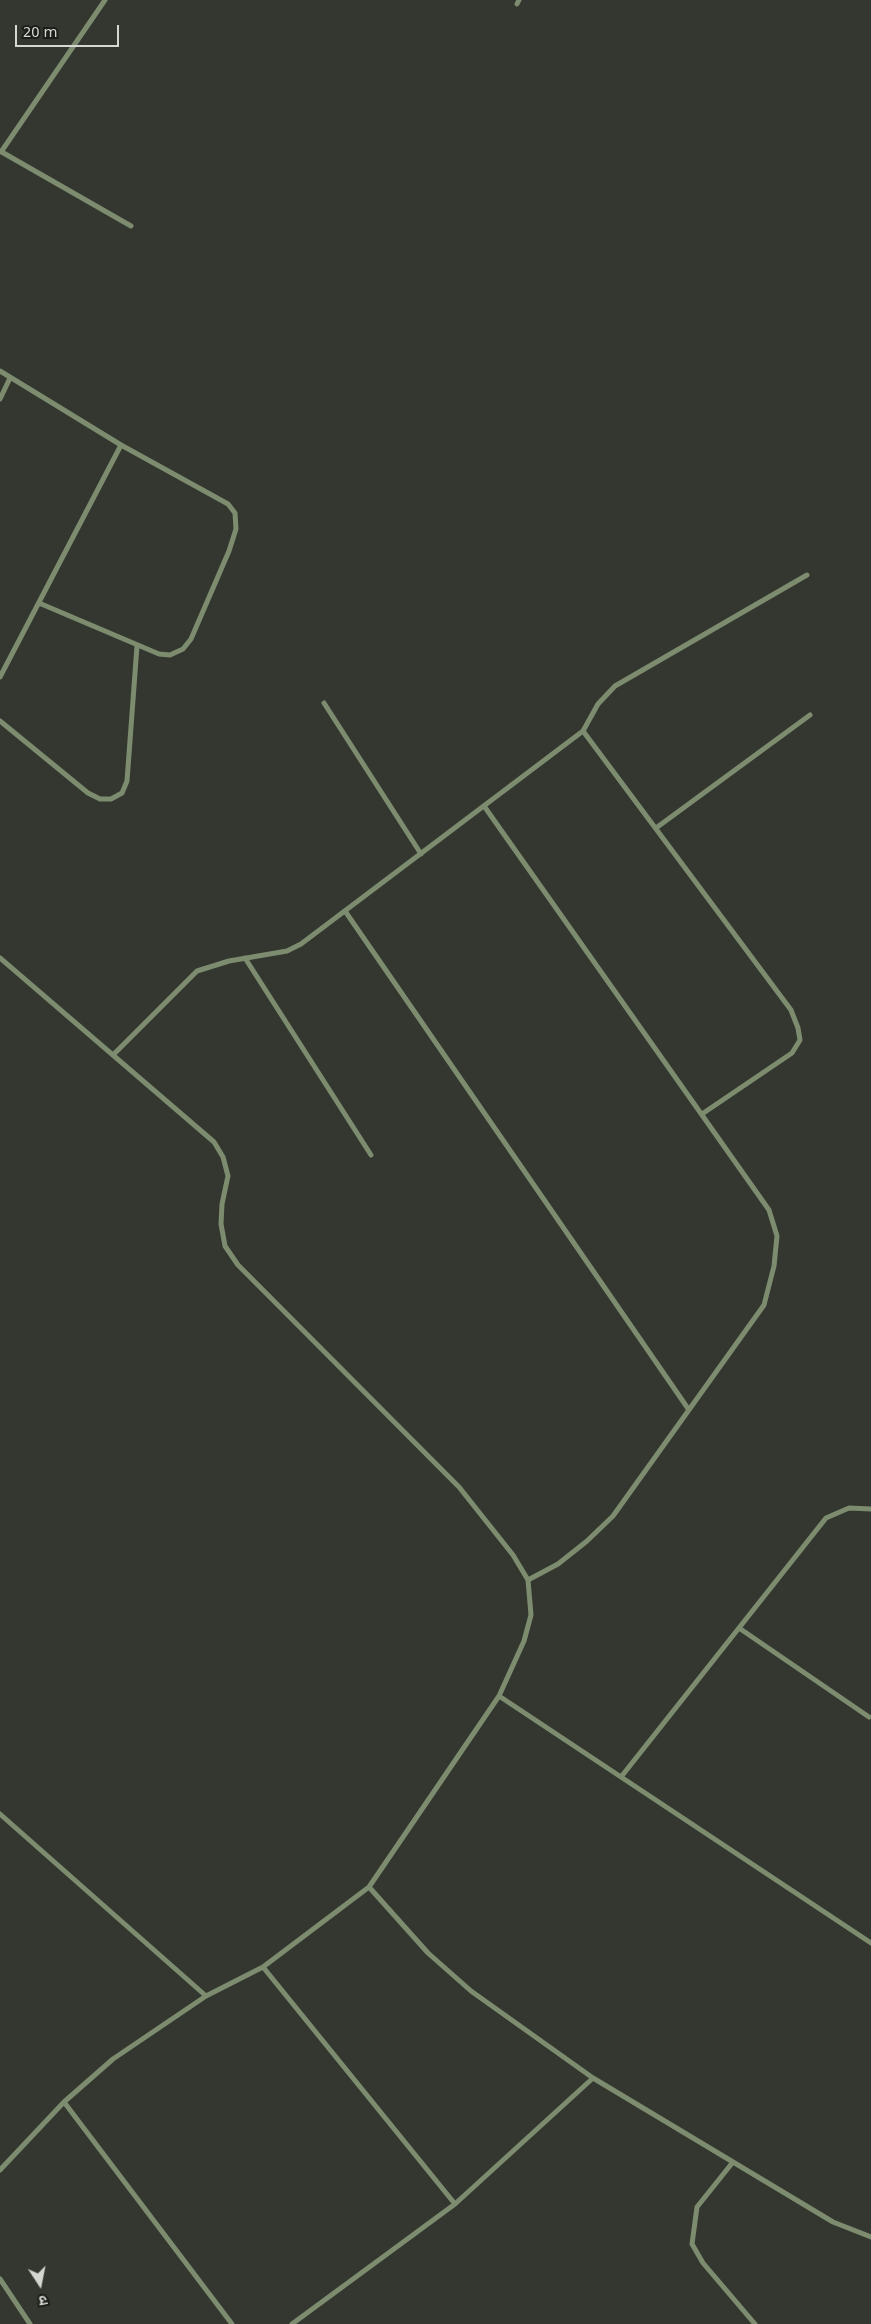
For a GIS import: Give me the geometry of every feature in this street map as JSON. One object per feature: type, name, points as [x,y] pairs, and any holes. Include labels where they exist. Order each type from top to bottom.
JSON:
[{"type":"street","points":[[105,0],[1,152],[131,226]]},
{"type":"street","points":[[0,372],[121,445],[228,504],[235,514],[236,529],[229,551],[191,639],[183,650],[170,655],[159,654],[39,603]]},
{"type":"street","points":[[0,399],[10,378]]},
{"type":"street","points":[[0,677],[121,445]]},
{"type":"street","points":[[113,1055],[197,971],[245,958],[287,951],[301,944],[583,731],[598,704],[615,686],[807,575]]},
{"type":"street","points":[[0,721],[88,793],[100,799],[110,799],[122,793],[126,781],[137,646]]},
{"type":"street","points":[[324,703],[420,854]]},
{"type":"street","points":[[656,828],[810,715]]},
{"type":"street","points":[[583,731],[791,1010],[798,1028],[800,1040],[792,1053],[702,1114]]},
{"type":"street","points":[[484,806],[769,1210],[777,1236],[774,1266],[764,1305],[613,1516],[588,1541],[558,1564],[528,1580]]},
{"type":"street","points":[[345,911],[689,1410]]},
{"type":"street","points":[[0,958],[214,1142],[223,1157],[228,1176],[222,1204],[221,1224],[226,1246],[238,1265],[459,1487],[513,1555],[528,1580],[532,1615],[524,1641],[499,1696],[369,1887],[264,1967],[206,1996],[113,2059],[64,2102],[0,2170]]},
{"type":"street","points":[[245,958],[371,1155]]},
{"type":"street","points":[[621,1777],[826,1518],[849,1508],[871,1509]]},
{"type":"street","points":[[738,1628],[869,1717]]},
{"type":"street","points":[[499,1696],[871,1943]]},
{"type":"street","points":[[0,1814],[206,1996]]},
{"type":"street","points":[[369,1887],[428,1953],[471,1991],[593,2078],[833,2222],[871,2237]]},
{"type":"street","points":[[264,1967],[455,2204]]},
{"type":"street","points":[[292,2324],[455,2204],[593,2078]]},
{"type":"street","points":[[64,2102],[232,2324]]},
{"type":"street","points":[[733,2162],[697,2207],[692,2244],[703,2263],[756,2324]]},
{"type":"street","points":[[0,2279],[30,2324]]}]
